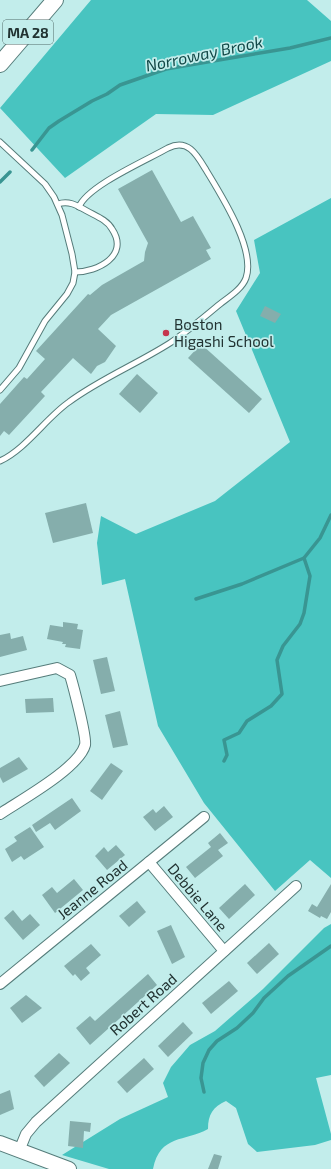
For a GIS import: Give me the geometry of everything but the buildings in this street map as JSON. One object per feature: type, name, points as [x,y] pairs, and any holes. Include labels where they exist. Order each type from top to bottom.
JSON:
[{"type":"main road","name":"MA 28","points":[[0,64],[55,0]]},
{"type":"main road","points":[[0,1143],[69,1169]]},
{"type":"street","points":[[0,681],[57,668],[70,675],[86,743],[80,756],[61,773],[0,814]]},
{"type":"street","name":"Jeanne Road","points":[[0,984],[204,817]]},
{"type":"street","name":"Debbie Lane","points":[[149,862],[224,951]]},
{"type":"street","name":"Robert Road","points":[[20,1151],[26,1134],[32,1126],[296,886]]},
{"type":"lane","points":[[0,142],[45,184],[58,204],[72,254],[74,272],[73,284],[67,294],[46,321],[19,368],[0,390]]},
{"type":"lane","points":[[0,461],[15,451],[73,399],[162,348],[187,331],[237,290],[246,278],[245,250],[238,227],[198,155],[186,146],[178,145],[168,148],[97,188],[86,196],[79,207]]},
{"type":"lane","points":[[58,204],[66,202],[79,207],[106,222],[112,229],[116,242],[115,253],[104,265],[86,272],[74,272]]},
{"type":"shaded area","points":[[91,0],[307,0],[331,21],[331,61],[213,115],[156,114],[65,178],[0,108]]},
{"type":"shaded area","points":[[331,198],[331,878],[310,860],[275,891],[204,803],[158,726],[125,579],[102,585],[97,543],[101,516],[136,534],[215,501],[290,442],[236,311],[260,273],[254,240]]},
{"type":"shaded area","points":[[331,924],[331,1075],[316,1078],[331,1134],[331,1140],[315,1145],[257,1152],[248,1144],[236,1108],[226,1101],[218,1106],[210,1115],[208,1129],[167,1144],[156,1158],[153,1169],[109,1169],[62,1155],[120,1119],[168,1097],[163,1083],[171,1067],[190,1045],[215,1031],[263,989],[324,928]]},
{"type":"waterway","name":"Norroway Brook","points":[[32,150],[49,128],[120,85],[166,69],[290,48],[331,38]]},
{"type":"waterway","name":"Norroway Brook","points":[[0,182],[10,172]]},
{"type":"waterway","points":[[224,761],[227,755],[224,740],[239,733],[247,721],[271,706],[282,694],[277,660],[283,646],[300,624],[304,613],[310,576],[304,558],[320,538],[331,515]]},
{"type":"waterway","points":[[196,599],[242,584],[304,558]]},
{"type":"waterway","points":[[204,1092],[201,1078],[203,1063],[209,1050],[217,1041],[237,1028],[253,1013],[264,998],[288,976],[331,946]]},
{"type":"place","name":"Boston Higashi School","points":[[166,333]]}]
